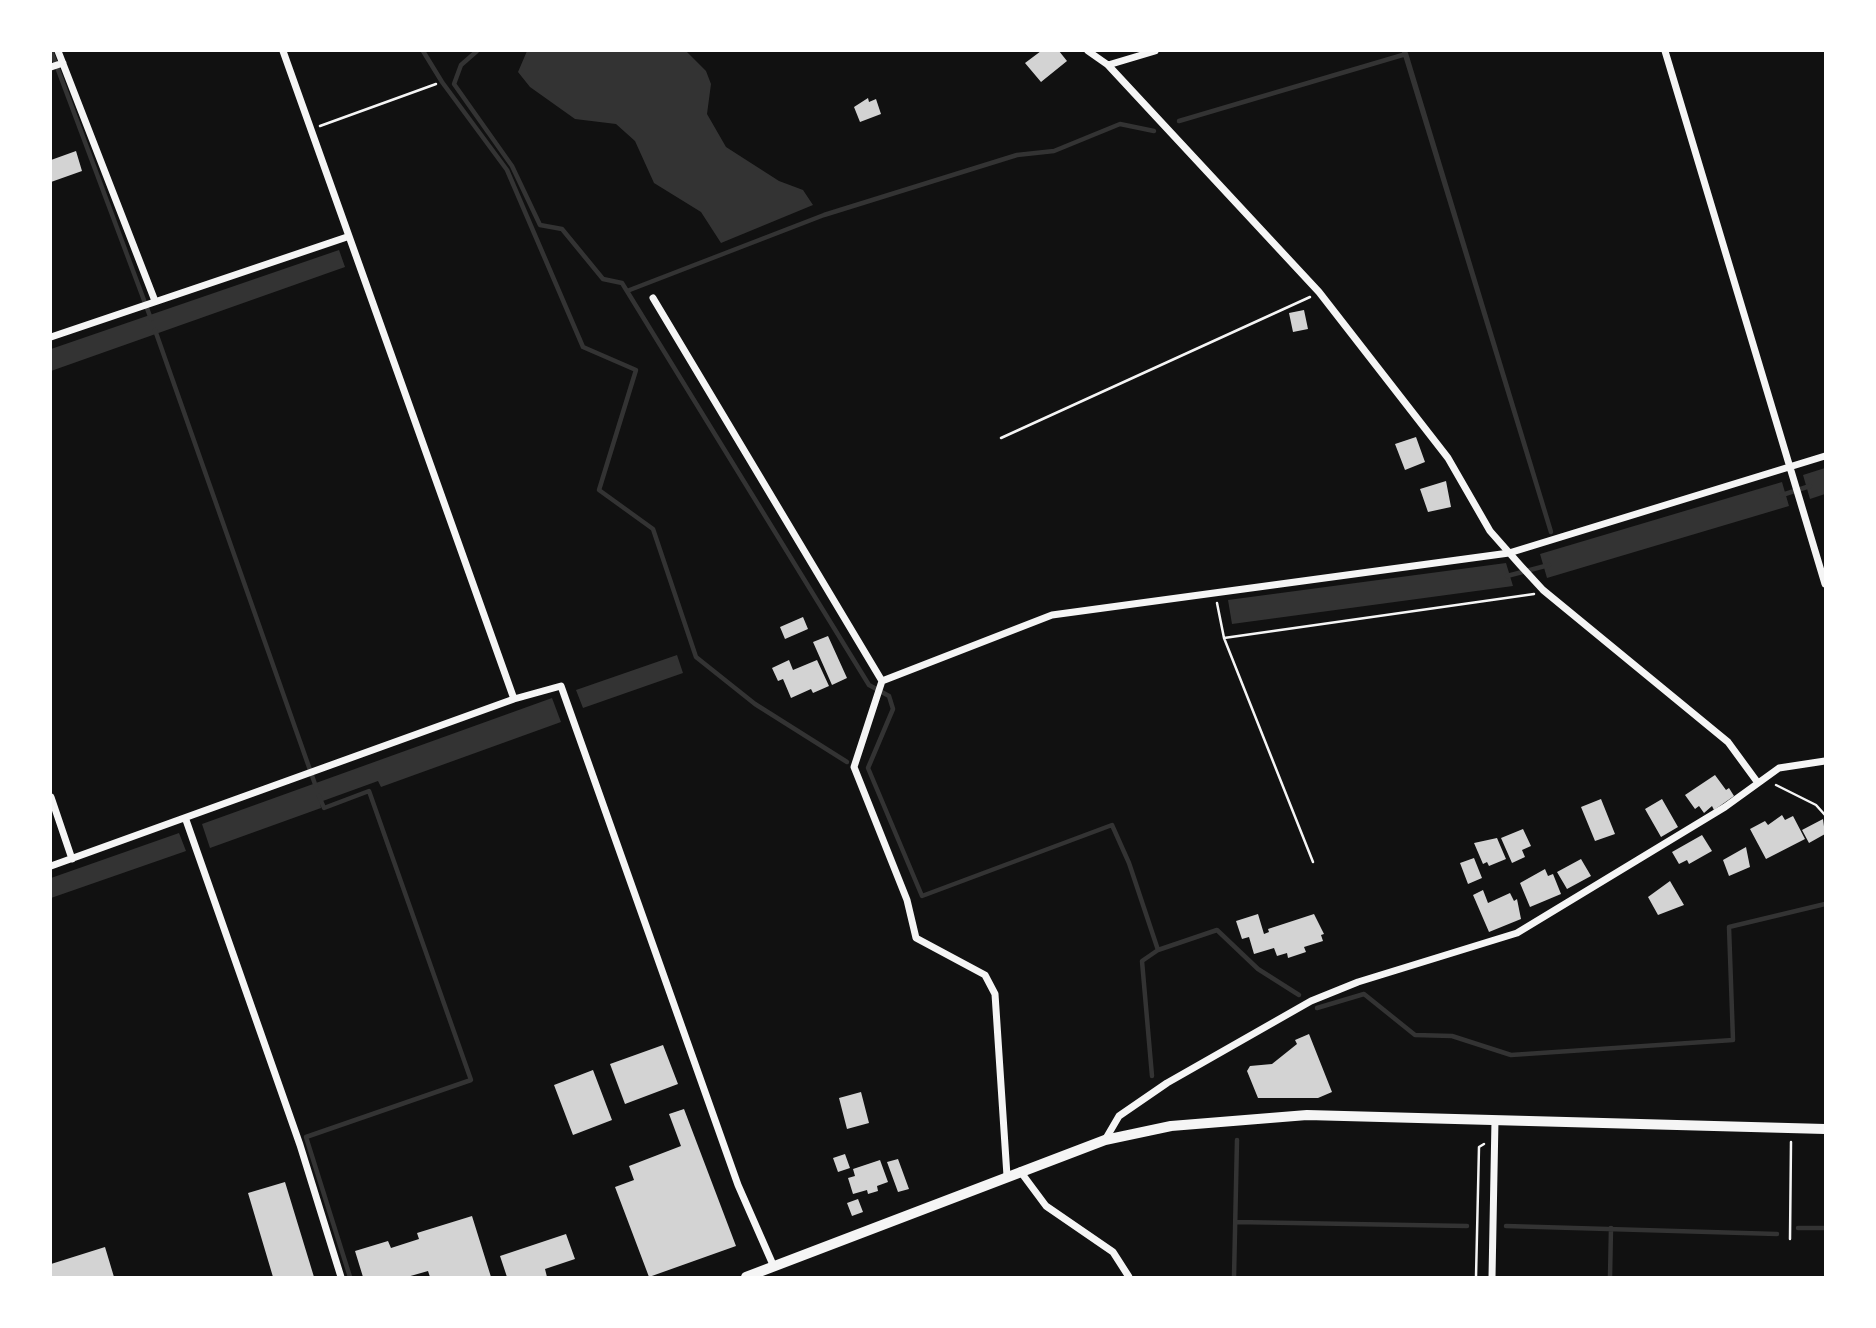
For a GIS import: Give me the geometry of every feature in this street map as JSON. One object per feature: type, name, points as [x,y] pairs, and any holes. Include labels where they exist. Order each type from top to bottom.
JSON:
[{"type":"main road","points":[[746,1277],[1105,1140],[1171,1126],[1307,1115],[1825,1129]]},
{"type":"street","points":[[58,51],[155,301]]},
{"type":"street","points":[[283,51],[347,237],[514,699]]},
{"type":"street","points":[[1088,51],[1108,65],[1319,292],[1448,458],[1490,531],[1509,553],[1543,590],[1728,742],[1758,783]]},
{"type":"street","points":[[1108,65],[1155,51]]},
{"type":"street","points":[[1665,51],[1825,584]]},
{"type":"street","points":[[51,67],[62,63]]},
{"type":"street","points":[[51,337],[347,237]]},
{"type":"street","points":[[653,298],[882,681],[879,698],[854,767],[907,900],[916,938],[985,975],[995,994],[1007,1176]]},
{"type":"street","points":[[882,681],[1052,615],[1509,553],[1825,456]]},
{"type":"street","points":[[51,866],[186,820],[514,699],[561,686],[738,1185],[774,1267]]},
{"type":"street","points":[[1105,1140],[1119,1116],[1167,1083],[1311,1001],[1358,982],[1517,933],[1725,807],[1779,768],[1825,761]]},
{"type":"street","points":[[51,797],[72,859]]},
{"type":"street","points":[[186,820],[300,1145],[341,1277]]},
{"type":"street","points":[[1492,1277],[1495,1121]]},
{"type":"street","points":[[1020,1171],[1046,1206],[1113,1252],[1129,1277]]},
{"type":"path","points":[[310,129],[436,84]]},
{"type":"path","points":[[1001,438],[1319,292]]},
{"type":"path","points":[[1224,638],[1529,597],[1543,590]]},
{"type":"path","points":[[1215,593],[1224,638],[1313,862]]},
{"type":"path","points":[[1758,783],[1774,784],[1816,805],[1825,815]]},
{"type":"path","points":[[1790,1239],[1791,1128]]},
{"type":"path","points":[[1476,1277],[1479,1147],[1495,1137]]},
{"type":"shaded area","points":[[527,51],[686,51],[706,71],[711,84],[707,114],[726,147],[779,181],[803,190],[813,205],[721,243],[701,212],[654,183],[635,141],[616,124],[575,119],[530,87],[518,72]]},
{"type":"shaded area","points":[[339,250],[345,267],[51,371],[51,349]]},
{"type":"shaded area","points":[[1825,468],[1825,494],[1810,499],[1803,475]]},
{"type":"shaded area","points":[[1782,482],[1789,506],[1547,578],[1540,554]]},
{"type":"shaded area","points":[[1506,563],[1513,586],[1232,624],[1228,600]]},
{"type":"shaded area","points":[[677,655],[683,673],[583,708],[576,690]]},
{"type":"shaded area","points":[[552,698],[561,722],[381,787],[378,781],[320,802],[321,808],[210,848],[202,824]]},
{"type":"shaded area","points":[[179,833],[186,851],[51,898],[51,878]]},
{"type":"building","points":[[1041,51],[1059,51],[1067,61],[1041,82],[1025,63]]},
{"type":"building","points":[[868,98],[869,102],[876,99],[881,114],[860,122],[854,107]]},
{"type":"building","points":[[76,151],[82,171],[51,182],[51,160]]},
{"type":"building","points":[[1304,310],[1308,329],[1293,332],[1289,313]]},
{"type":"building","points":[[1416,437],[1425,462],[1405,470],[1395,444]]},
{"type":"building","points":[[1446,481],[1451,507],[1428,512],[1420,489]]},
{"type":"building","points":[[803,617],[808,629],[785,639],[780,627]]},
{"type":"building","points":[[828,636],[847,678],[832,685],[813,642]]},
{"type":"building","points":[[789,660],[793,670],[817,660],[829,686],[813,693],[811,689],[791,698],[783,679],[778,681],[772,668]]},
{"type":"building","points":[[1715,775],[1734,796],[1714,810],[1712,806],[1704,813],[1699,806],[1695,809],[1685,795]]},
{"type":"building","points":[[1601,799],[1615,834],[1595,841],[1581,807]]},
{"type":"building","points":[[1662,799],[1678,827],[1661,837],[1645,809]]},
{"type":"building","points":[[1782,815],[1785,820],[1793,816],[1805,839],[1766,859],[1750,829],[1765,821],[1768,825]]},
{"type":"building","points":[[1823,819],[1825,834],[1809,843],[1802,830]]},
{"type":"building","points":[[1523,829],[1531,846],[1522,850],[1525,857],[1512,863],[1501,838]]},
{"type":"building","points":[[1702,835],[1712,851],[1689,864],[1687,860],[1679,864],[1672,852]]},
{"type":"building","points":[[1497,838],[1506,859],[1489,866],[1487,862],[1483,864],[1474,843]]},
{"type":"building","points":[[1746,847],[1750,867],[1729,876],[1723,860]]},
{"type":"building","points":[[1474,858],[1482,878],[1468,884],[1460,863]]},
{"type":"building","points":[[1581,859],[1591,876],[1567,889],[1557,872]]},
{"type":"building","points":[[1545,869],[1548,876],[1553,874],[1561,894],[1530,907],[1520,883]]},
{"type":"building","points":[[1670,881],[1684,905],[1658,915],[1648,897]]},
{"type":"building","points":[[1483,890],[1488,903],[1510,893],[1514,901],[1517,899],[1521,919],[1489,932],[1473,895]]},
{"type":"building","points":[[1258,914],[1264,934],[1269,932],[1268,929],[1314,914],[1324,934],[1321,935],[1323,941],[1304,947],[1306,952],[1288,958],[1287,953],[1277,956],[1274,948],[1254,954],[1249,937],[1242,939],[1236,921]]},
{"type":"building","points":[[1309,1034],[1332,1092],[1318,1098],[1258,1098],[1247,1071],[1250,1066],[1272,1064],[1297,1044],[1295,1040]]},
{"type":"building","points":[[663,1045],[678,1084],[625,1104],[610,1064]]},
{"type":"building","points":[[593,1070],[612,1120],[573,1135],[554,1085]]},
{"type":"building","points":[[861,1092],[869,1123],[847,1129],[839,1098]]},
{"type":"building","points":[[684,1109],[736,1246],[649,1277],[615,1187],[634,1180],[629,1166],[681,1146],[669,1114]]},
{"type":"building","points":[[845,1154],[850,1168],[838,1172],[833,1158]]},
{"type":"building","points":[[898,1159],[909,1189],[898,1192],[887,1162]]},
{"type":"building","points":[[880,1160],[888,1182],[877,1186],[878,1191],[868,1194],[867,1190],[853,1194],[848,1178],[855,1176],[853,1169]]},
{"type":"building","points":[[285,1182],[314,1277],[273,1277],[248,1193]]},
{"type":"building","points":[[858,1199],[863,1212],[852,1216],[847,1203]]},
{"type":"building","points":[[472,1216],[491,1277],[430,1277],[428,1271],[407,1277],[363,1277],[355,1251],[388,1241],[391,1248],[419,1239],[417,1233]]},
{"type":"building","points":[[566,1234],[575,1259],[545,1269],[547,1277],[507,1277],[500,1256]]},
{"type":"building","points":[[105,1247],[114,1277],[51,1277],[51,1264]]},
{"type":"waterway","points":[[51,51],[151,319]]},
{"type":"waterway","points":[[423,51],[442,82],[507,170],[583,347],[636,370],[599,490],[653,529],[696,657],[755,704],[847,762]]},
{"type":"waterway","points":[[477,51],[461,65],[454,84],[512,166],[540,225],[562,229],[603,279],[622,283],[869,685],[889,696],[893,709],[868,768],[922,896],[1112,825],[1129,863],[1158,950],[1142,961],[1152,1076]]},
{"type":"waterway","points":[[1404,51],[1406,54],[1551,532],[1404,51]]},
{"type":"waterway","points":[[1179,121],[1406,54]]},
{"type":"waterway","points":[[627,291],[824,215],[1017,155],[1054,151],[1120,124],[1154,131]]},
{"type":"waterway","points":[[155,330],[316,787]]},
{"type":"waterway","points":[[1782,495],[1810,486]]},
{"type":"waterway","points":[[1507,576],[1549,565]]},
{"type":"waterway","points":[[319,796],[324,808],[369,791],[471,1080],[306,1137],[350,1277]]},
{"type":"waterway","points":[[1317,1008],[1364,994],[1415,1035],[1452,1036],[1511,1055],[1733,1040],[1729,927],[1825,904]]},
{"type":"waterway","points":[[1158,950],[1217,930],[1258,969],[1299,995]]},
{"type":"waterway","points":[[1234,1277],[1237,1140]]},
{"type":"waterway","points":[[1236,1222],[1467,1226]]},
{"type":"waterway","points":[[1506,1226],[1777,1234]]},
{"type":"waterway","points":[[1610,1277],[1611,1228]]},
{"type":"waterway","points":[[1798,1228],[1825,1228]]}]
